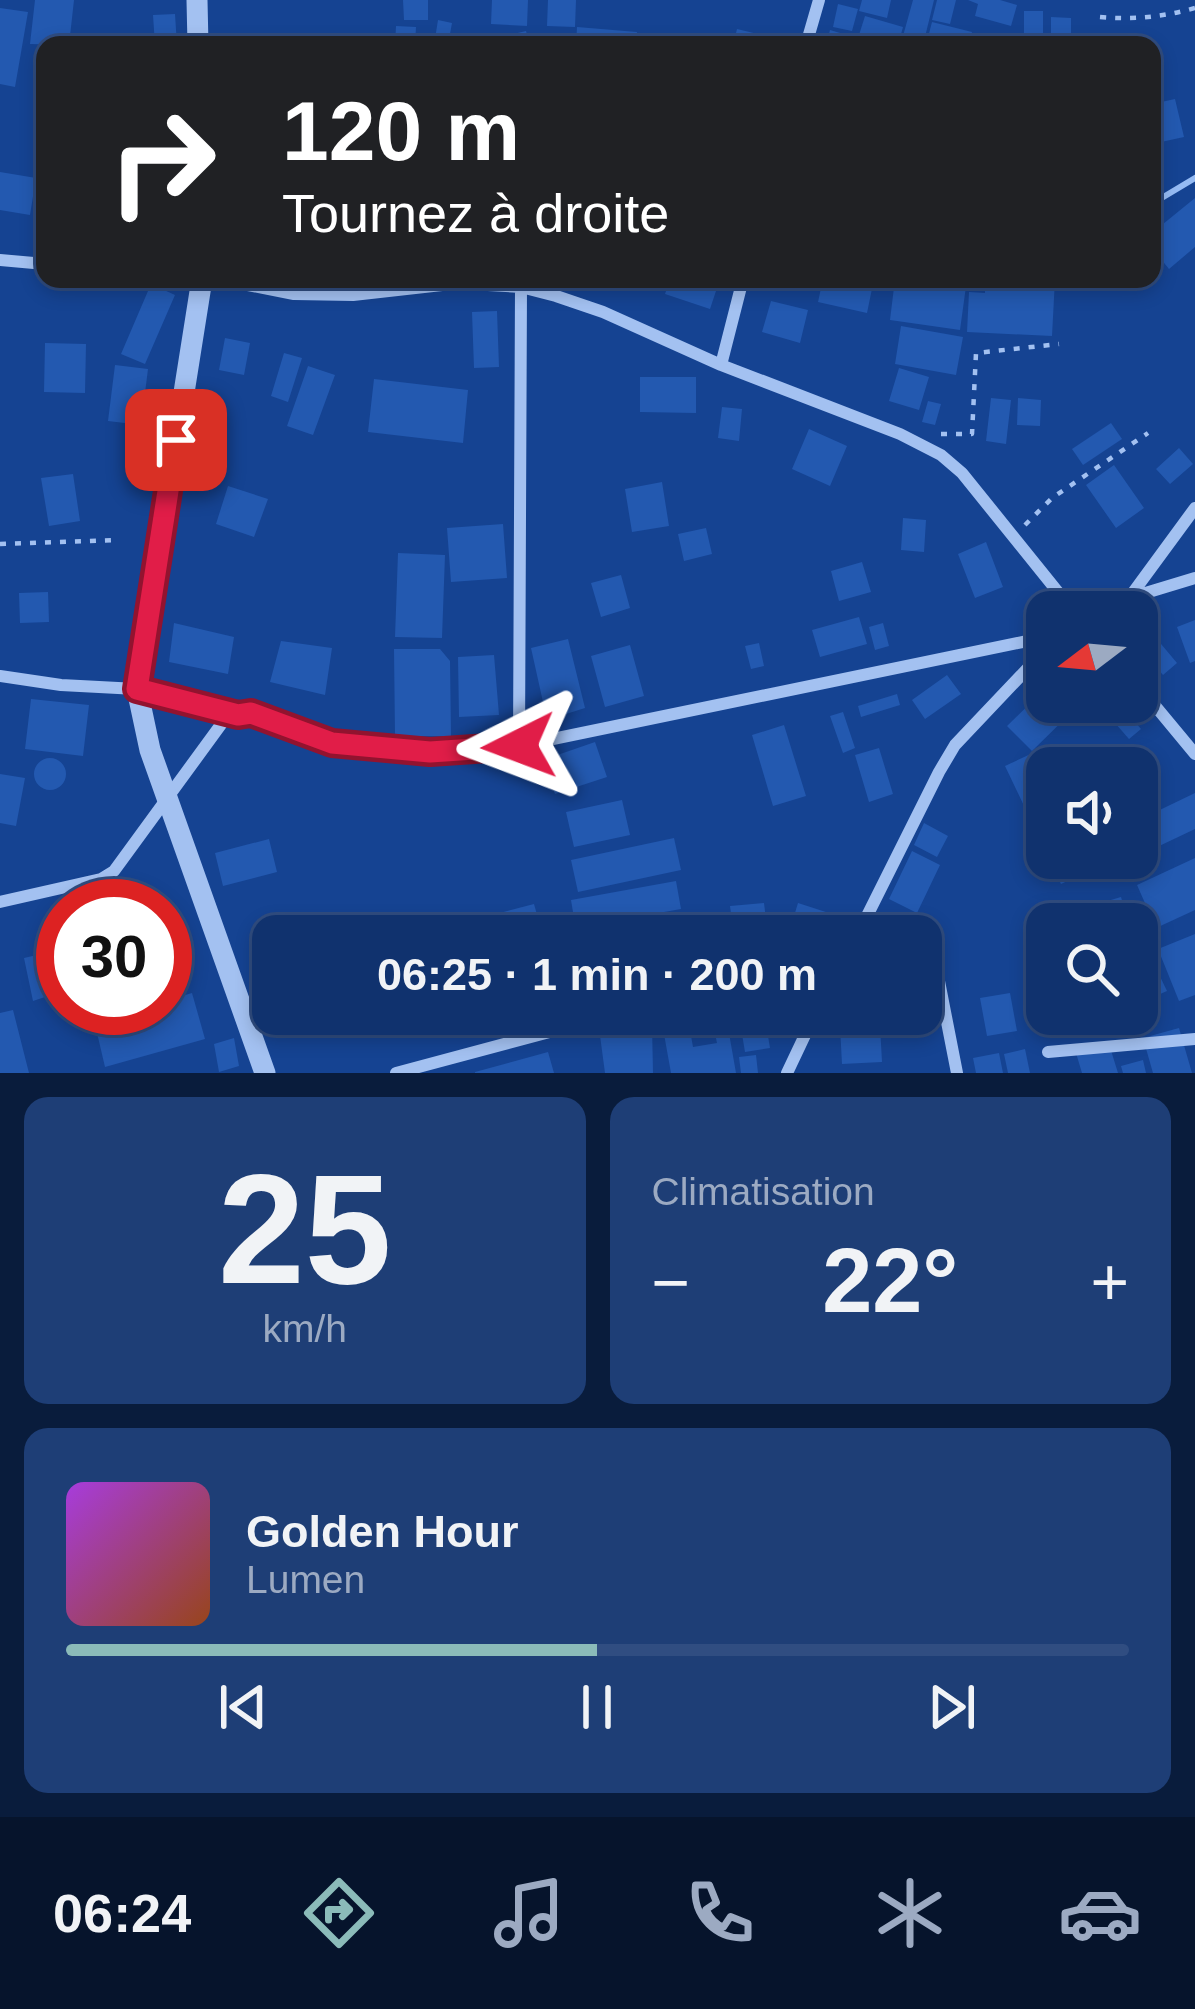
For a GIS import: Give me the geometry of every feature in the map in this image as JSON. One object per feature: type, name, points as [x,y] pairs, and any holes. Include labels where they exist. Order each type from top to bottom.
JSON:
[{"type":"street","points":[[197,0],[198,36]]},
{"type":"street","points":[[809,36],[819,0]]},
{"type":"street","points":[[0,260],[36,263]]},
{"type":"street","points":[[201,288],[137,689],[150,750],[265,1073]]},
{"type":"street","points":[[263,288],[353,295],[415,288]]},
{"type":"street","points":[[519,746],[521,288]]},
{"type":"street","points":[[525,288],[603,312],[941,455],[962,473],[1057,591]]},
{"type":"street","points":[[721,364],[741,288]]},
{"type":"street","points":[[1134,591],[1195,508]]},
{"type":"street","points":[[1152,591],[1195,578]]},
{"type":"street","points":[[0,902],[101,879],[114,871],[225,719],[238,715],[251,713],[332,743],[430,752],[519,746],[1026,642]]},
{"type":"street","points":[[868,915],[955,745],[1026,670]]},
{"type":"street","points":[[0,676],[137,689],[238,715]]},
{"type":"street","points":[[1158,709],[1195,754]]},
{"type":"street","points":[[942,986],[957,1073]]},
{"type":"street","points":[[396,1073],[538,1035]]},
{"type":"street","points":[[787,1073],[805,1035]]},
{"type":"street","points":[[1048,1052],[1195,1040]]},
{"type":"path","points":[[1100,17],[1131,20],[1195,8]]},
{"type":"path","points":[[900,434],[972,434],[976,353],[1059,344]]},
{"type":"path","points":[[1013,538],[1052,498],[1148,433]]},
{"type":"path","points":[[0,544],[117,540]]},
{"type":"building","points":[[35,0],[74,0],[70,36],[36,36],[36,44],[30,44]]},
{"type":"building","points":[[403,0],[428,0],[428,20],[404,20]]},
{"type":"building","points":[[492,0],[528,0],[527,26],[491,24]]},
{"type":"building","points":[[548,0],[576,0],[575,27],[547,26]]},
{"type":"building","points":[[862,0],[891,0],[887,18],[859,11]]},
{"type":"building","points":[[913,0],[934,0],[925,36],[903,36]]},
{"type":"building","points":[[937,0],[956,0],[950,24],[932,20]]},
{"type":"building","points":[[968,0],[1017,5],[1011,26],[975,16],[978,4]]},
{"type":"building","points":[[838,4],[858,9],[852,31],[833,27]]},
{"type":"building","points":[[0,8],[28,12],[15,87],[0,84]]},
{"type":"building","points":[[1024,11],[1043,11],[1043,36],[1024,36]]},
{"type":"building","points":[[175,14],[176,36],[154,36],[153,15]]},
{"type":"building","points":[[865,16],[903,27],[900,36],[859,35]]},
{"type":"building","points":[[1051,17],[1071,18],[1071,36],[1051,36]]},
{"type":"building","points":[[438,20],[452,23],[450,36],[435,36]]},
{"type":"building","points":[[932,22],[972,32],[971,36],[928,36]]},
{"type":"building","points":[[396,26],[416,27],[416,36],[395,36]]},
{"type":"building","points":[[577,27],[637,32],[637,36],[576,36]]},
{"type":"building","points":[[737,29],[767,36],[735,36]]},
{"type":"building","points":[[1175,99],[1184,137],[1161,142],[1161,102]]},
{"type":"building","points":[[0,172],[36,178],[30,215],[0,210]]},
{"type":"building","points":[[1195,198],[1195,247],[1169,269],[1161,259],[1161,226]]},
{"type":"building","points":[[149,288],[175,295],[145,364],[121,354]]},
{"type":"building","points":[[667,288],[717,288],[710,309],[665,294]]},
{"type":"building","points":[[821,288],[872,288],[867,313],[818,302]]},
{"type":"building","points":[[894,288],[966,288],[960,330],[890,320]]},
{"type":"building","points":[[985,288],[1055,288],[1052,336],[967,332],[969,292],[985,293]]},
{"type":"building","points":[[771,301],[808,310],[800,343],[762,332]]},
{"type":"building","points":[[497,311],[499,367],[474,368],[472,312]]},
{"type":"building","points":[[901,326],[963,337],[956,375],[895,364]]},
{"type":"building","points":[[225,338],[250,343],[244,375],[219,370]]},
{"type":"building","points":[[45,343],[86,344],[85,393],[44,392]]},
{"type":"building","points":[[284,353],[302,358],[288,402],[271,396]]},
{"type":"building","points":[[115,365],[148,369],[141,425],[108,421]]},
{"type":"building","points":[[308,366],[335,375],[313,435],[287,426]]},
{"type":"building","points":[[899,368],[929,377],[919,410],[889,401]]},
{"type":"building","points":[[640,377],[696,377],[696,413],[640,412]]},
{"type":"building","points":[[374,379],[468,390],[463,443],[368,432]]},
{"type":"building","points":[[991,398],[1011,400],[1006,444],[986,441]]},
{"type":"building","points":[[1018,398],[1041,400],[1040,426],[1017,425]]},
{"type":"building","points":[[928,401],[941,404],[935,425],[922,422]]},
{"type":"building","points":[[722,407],[742,409],[739,441],[718,438]]},
{"type":"building","points":[[1111,423],[1122,439],[1083,465],[1072,449]]},
{"type":"building","points":[[809,429],[847,446],[830,486],[792,469]]},
{"type":"building","points":[[1179,448],[1193,464],[1170,484],[1156,469]]},
{"type":"building","points":[[1114,465],[1144,508],[1116,528],[1086,485]]},
{"type":"building","points":[[73,474],[80,521],[49,526],[41,478]]},
{"type":"building","points":[[662,482],[669,526],[632,532],[625,489]]},
{"type":"building","points":[[228,486],[268,499],[254,537],[216,524]]},
{"type":"building","points":[[903,518],[926,520],[924,552],[901,550]]},
{"type":"building","points":[[503,524],[507,578],[451,582],[447,528]]},
{"type":"building","points":[[706,528],[712,554],[684,561],[678,534]]},
{"type":"building","points":[[986,542],[1003,587],[975,598],[958,554]]},
{"type":"building","points":[[398,553],[445,555],[442,638],[395,637]]},
{"type":"building","points":[[862,562],[871,592],[839,601],[831,571]]},
{"type":"building","points":[[621,575],[630,608],[601,617],[591,583]]},
{"type":"building","points":[[48,592],[49,622],[20,623],[19,593]]},
{"type":"building","points":[[859,617],[867,644],[820,657],[812,630]]},
{"type":"building","points":[[1195,620],[1195,661],[1190,663],[1177,627]]},
{"type":"building","points":[[174,623],[234,637],[228,674],[169,662]]},
{"type":"building","points":[[883,623],[889,646],[875,650],[869,627]]},
{"type":"building","points":[[568,639],[585,708],[547,720],[531,648]]},
{"type":"building","points":[[1158,640],[1177,663],[1163,675],[1158,669]]},
{"type":"building","points":[[281,641],[332,648],[325,695],[270,682]]},
{"type":"building","points":[[759,643],[764,666],[751,669],[745,646]]},
{"type":"building","points":[[630,645],[644,696],[605,707],[591,656]]},
{"type":"building","points":[[394,649],[440,649],[450,661],[451,736],[395,736]]},
{"type":"building","points":[[494,655],[499,715],[459,717],[458,657]]},
{"type":"building","points":[[947,675],[961,694],[925,719],[912,700]]},
{"type":"building","points":[[897,694],[900,705],[861,717],[858,706]]},
{"type":"building","points":[[31,699],[89,705],[83,756],[25,749]]},
{"type":"building","points":[[1026,707],[1026,723],[1061,723],[1036,747],[1028,747],[1007,726]]},
{"type":"building","points":[[843,712],[855,748],[843,753],[830,716]]},
{"type":"building","points":[[1115,723],[1136,723],[1141,729],[1129,739]]},
{"type":"building","points":[[784,725],[806,796],[773,806],[752,735]]},
{"type":"building","points":[[595,742],[607,777],[555,794],[543,760]]},
{"type":"building","points":[[879,748],[893,794],[869,802],[855,755]]},
{"type":"building","points":[[1026,756],[1026,810],[1005,766]]},
{"type":"building","points":[[50,758],[61,763],[66,774],[61,785],[50,790],[39,785],[34,774],[39,763]]},
{"type":"building","points":[[0,774],[25,778],[16,826],[0,823]]},
{"type":"building","points":[[1195,793],[1195,829],[1158,847],[1158,811]]},
{"type":"building","points":[[622,800],[630,835],[574,847],[566,812]]},
{"type":"building","points":[[924,823],[948,836],[937,857],[914,845]]},
{"type":"building","points":[[674,838],[681,870],[578,892],[571,860]]},
{"type":"building","points":[[269,839],[277,872],[223,886],[215,853]]},
{"type":"building","points":[[912,851],[940,865],[917,913],[889,899]]},
{"type":"building","points":[[1195,858],[1195,910],[1158,927],[1158,903],[1145,903],[1137,885]]},
{"type":"building","points":[[676,881],[681,909],[647,915],[574,915],[571,900]]},
{"type":"building","points":[[764,903],[765,915],[731,915],[730,906]]},
{"type":"building","points":[[798,903],[829,913],[828,915],[794,915]]},
{"type":"building","points":[[534,904],[537,915],[496,915]]},
{"type":"building","points":[[1195,934],[1195,995],[1179,1001],[1158,949]]},
{"type":"building","points":[[36,955],[33,1001],[24,958]]},
{"type":"building","points":[[1158,972],[1167,991],[1158,995]]},
{"type":"building","points":[[192,993],[205,1039],[105,1067],[98,1035],[192,1035]]},
{"type":"building","points":[[1010,993],[1017,1031],[987,1036],[980,998]]},
{"type":"building","points":[[13,1010],[29,1073],[0,1073],[0,1013]]},
{"type":"building","points":[[1179,1028],[1192,1073],[1153,1073],[1143,1038]]},
{"type":"building","points":[[600,1035],[652,1035],[653,1073],[605,1073]]},
{"type":"building","points":[[664,1035],[691,1035],[693,1047],[717,1043],[715,1035],[729,1035],[736,1073],[671,1073]]},
{"type":"building","points":[[742,1035],[768,1035],[770,1048],[745,1052]]},
{"type":"building","points":[[840,1035],[881,1035],[882,1062],[842,1064]]},
{"type":"building","points":[[234,1038],[239,1066],[219,1072],[214,1044]]},
{"type":"building","points":[[1109,1044],[1118,1073],[1082,1073],[1076,1053]]},
{"type":"building","points":[[1025,1049],[1030,1073],[1008,1073],[1004,1054]]},
{"type":"building","points":[[548,1052],[554,1073],[475,1073],[475,1072]]},
{"type":"building","points":[[999,1053],[1003,1073],[976,1073],[973,1058]]},
{"type":"building","points":[[756,1055],[758,1073],[741,1073],[739,1057]]},
{"type":"building","points":[[1143,1060],[1146,1073],[1123,1073],[1121,1066]]},
{"type":"waterway","points":[[1161,198],[1195,178]]},
{"type":"route","points":[[176,440],[137,689],[238,715],[251,713],[332,743],[430,752],[519,746]]}]
